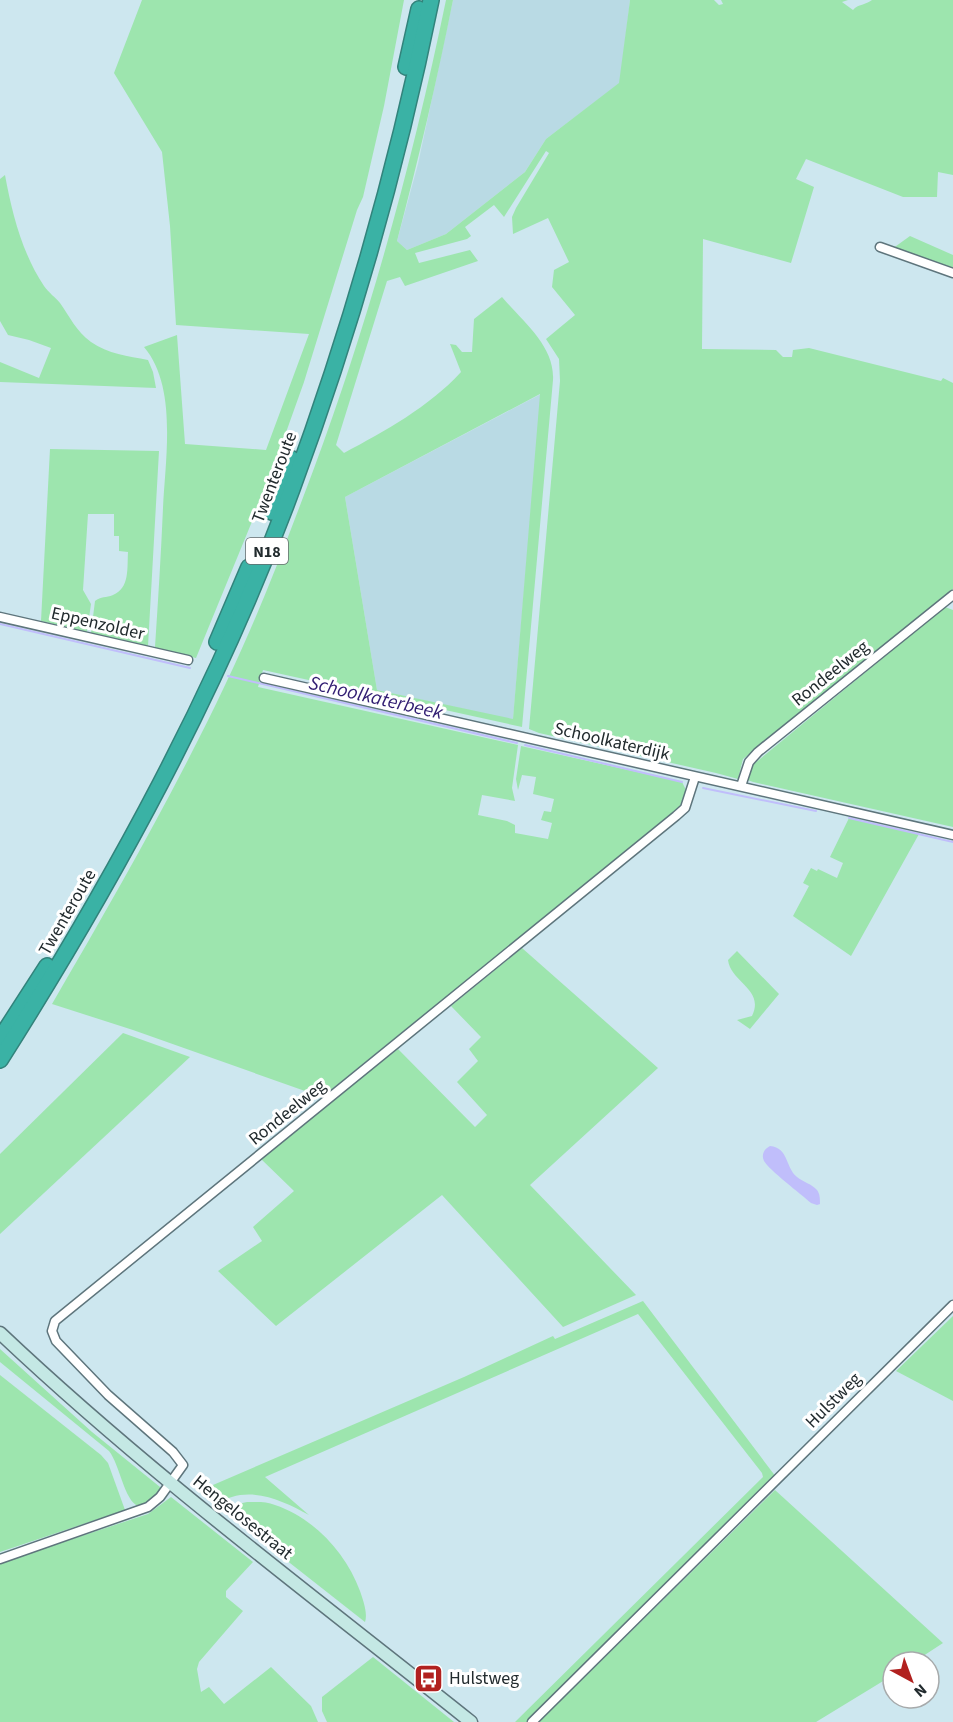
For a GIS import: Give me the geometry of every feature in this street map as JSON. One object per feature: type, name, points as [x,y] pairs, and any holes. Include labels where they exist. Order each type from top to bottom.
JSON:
[{"type":"highway","name":"Twenteroute","points":[[0,1039],[42,974],[116,846],[188,704],[270,516],[308,417],[335,336],[375,200],[421,0]]},
{"type":"highway","name":"Twenteroute","points":[[0,1060],[51,979],[120,859],[188,728],[238,620],[291,492],[347,328],[383,208],[431,0]]},
{"type":"main road","name":"Hengelosestraat","points":[[0,1333],[87,1413],[171,1483],[471,1722]]},
{"type":"street","points":[[880,247],[953,273]]},
{"type":"street","name":"Rondeelweg","points":[[741,786],[749,762],[758,752],[953,595]]},
{"type":"street","name":"Eppenzolder","points":[[0,617],[189,660]]},
{"type":"street","name":"Schoolkaterdijk","points":[[264,678],[953,835]]},
{"type":"street","name":"Rondeelweg","points":[[171,1483],[183,1465],[180,1460],[108,1395],[56,1341],[52,1331],[55,1321],[676,816],[685,808],[695,777]]},
{"type":"street","name":"Hulstweg","points":[[532,1722],[953,1305]]},
{"type":"street","points":[[0,1559],[148,1507],[171,1483]]},
{"type":"shaded area","points":[[453,0],[630,0],[620,83],[546,139],[525,172],[446,234],[407,250],[397,241],[418,164]]},
{"type":"shaded area","points":[[541,394],[513,720],[377,690],[345,497]]},
{"type":"green space","points":[[142,0],[404,0],[384,106],[363,197],[304,382],[269,480],[196,658],[155,647],[167,424],[162,382],[155,363],[144,347],[177,335],[185,444],[266,450],[309,334],[176,325],[170,226],[162,152],[114,73]]},
{"type":"green space","points":[[446,0],[453,0],[427,121],[397,241],[407,250],[446,234],[525,172],[546,139],[619,83],[630,0],[714,0],[719,5],[723,4],[721,0],[848,0],[842,2],[853,10],[872,0],[953,0],[953,175],[938,172],[937,197],[903,197],[806,159],[796,179],[814,187],[791,263],[703,239],[702,349],[776,350],[783,357],[792,357],[793,350],[809,348],[941,381],[943,378],[953,383],[953,589],[743,759],[738,779],[529,729],[560,381],[559,359],[546,339],[575,315],[552,287],[554,270],[569,262],[548,218],[513,234],[512,217],[549,153],[546,151],[504,217],[494,205],[465,227],[471,236],[467,239],[415,253],[419,263],[470,250],[478,261],[405,286],[400,277],[387,281],[336,445],[344,453],[406,417],[448,385],[461,372],[450,344],[456,345],[462,352],[472,352],[474,319],[502,297],[543,345],[549,356],[553,380],[522,727],[263,670],[258,687],[518,745],[512,788],[515,801],[482,795],[478,815],[507,821],[515,825],[515,833],[548,839],[552,823],[541,820],[544,811],[551,812],[554,799],[533,794],[536,777],[522,775],[518,790],[516,779],[521,746],[682,782],[686,790],[680,806],[662,822],[322,1097],[52,1004],[185,765],[238,657],[272,578],[334,413],[353,355],[404,179]],"holes":[[[540,394],[513,719],[377,690],[345,497]]]},
{"type":"green space","points":[[5,175],[19,232],[44,286],[60,303],[77,329],[91,342],[111,352],[148,360],[156,388],[0,382],[0,362],[39,378],[51,348],[8,335],[0,321],[0,179]]},
{"type":"green space","points":[[910,236],[953,255],[953,270],[892,249]]},
{"type":"green space","points":[[50,449],[159,451],[148,646],[91,633],[95,601],[118,592],[125,583],[128,552],[119,551],[119,536],[114,536],[114,514],[88,514],[83,590],[91,604],[87,632],[41,621]]},
{"type":"green space","points":[[945,607],[953,610],[953,827],[745,779],[749,768]]},
{"type":"green space","points":[[849,818],[919,834],[851,956],[793,916],[809,886],[803,883],[811,868],[837,878],[843,863],[830,857]]},
{"type":"green space","points":[[522,948],[658,1068],[530,1185],[636,1295],[563,1327],[442,1195],[276,1326],[218,1271],[262,1241],[253,1227],[294,1191],[260,1158],[398,1049],[475,1127],[487,1115],[457,1082],[478,1061],[469,1049],[481,1037],[451,1006]]},
{"type":"green space","points":[[737,951],[779,994],[750,1029],[737,1020],[752,1016],[755,1007],[751,992],[730,968],[728,960]]},
{"type":"green space","points":[[123,1033],[190,1057],[0,1234],[0,1154]]},
{"type":"green space","points":[[643,1301],[776,1477],[529,1722],[515,1722],[763,1477],[638,1314],[265,1477],[309,1515],[276,1499],[264,1496],[239,1495],[216,1505],[199,1491],[464,1377],[553,1336],[555,1339]]},
{"type":"green space","points":[[953,1316],[953,1401],[896,1371]]},
{"type":"green space","points":[[0,1349],[92,1432],[162,1489],[152,1502],[138,1506],[133,1502],[109,1451],[0,1362]]},
{"type":"green space","points":[[0,1375],[101,1455],[108,1463],[125,1510],[0,1552]]},
{"type":"green space","points":[[775,1490],[943,1643],[932,1650],[881,1650],[881,1682],[816,1722],[539,1722]]},
{"type":"green space","points":[[171,1497],[253,1562],[226,1591],[226,1597],[243,1611],[199,1662],[197,1669],[201,1692],[209,1687],[224,1704],[271,1667],[311,1706],[318,1722],[0,1722],[0,1563],[148,1514]]},
{"type":"green space","points":[[247,1502],[268,1503],[289,1511],[303,1519],[327,1539],[354,1577],[365,1606],[365,1622],[220,1508]]},
{"type":"green space","points":[[373,1657],[454,1722],[327,1722],[322,1711],[322,1697]]},
{"type":"water","points":[[770,1146],[781,1150],[793,1173],[817,1190],[820,1204],[811,1203],[767,1165],[763,1154]]},
{"type":"waterway","name":"Schoolkaterbeek","points":[[0,624],[190,668]]},
{"type":"waterway","name":"Schoolkaterbeek","points":[[228,676],[517,743]]},
{"type":"waterway","name":"Schoolkaterbeek","points":[[525,745],[682,782]]},
{"type":"waterway","name":"Schoolkaterbeek","points":[[703,788],[816,811]]},
{"type":"waterway","name":"Schoolkaterbeek","points":[[849,818],[953,842]]},
{"type":"place","name":"Hulstweg","points":[[428,1678]]}]
